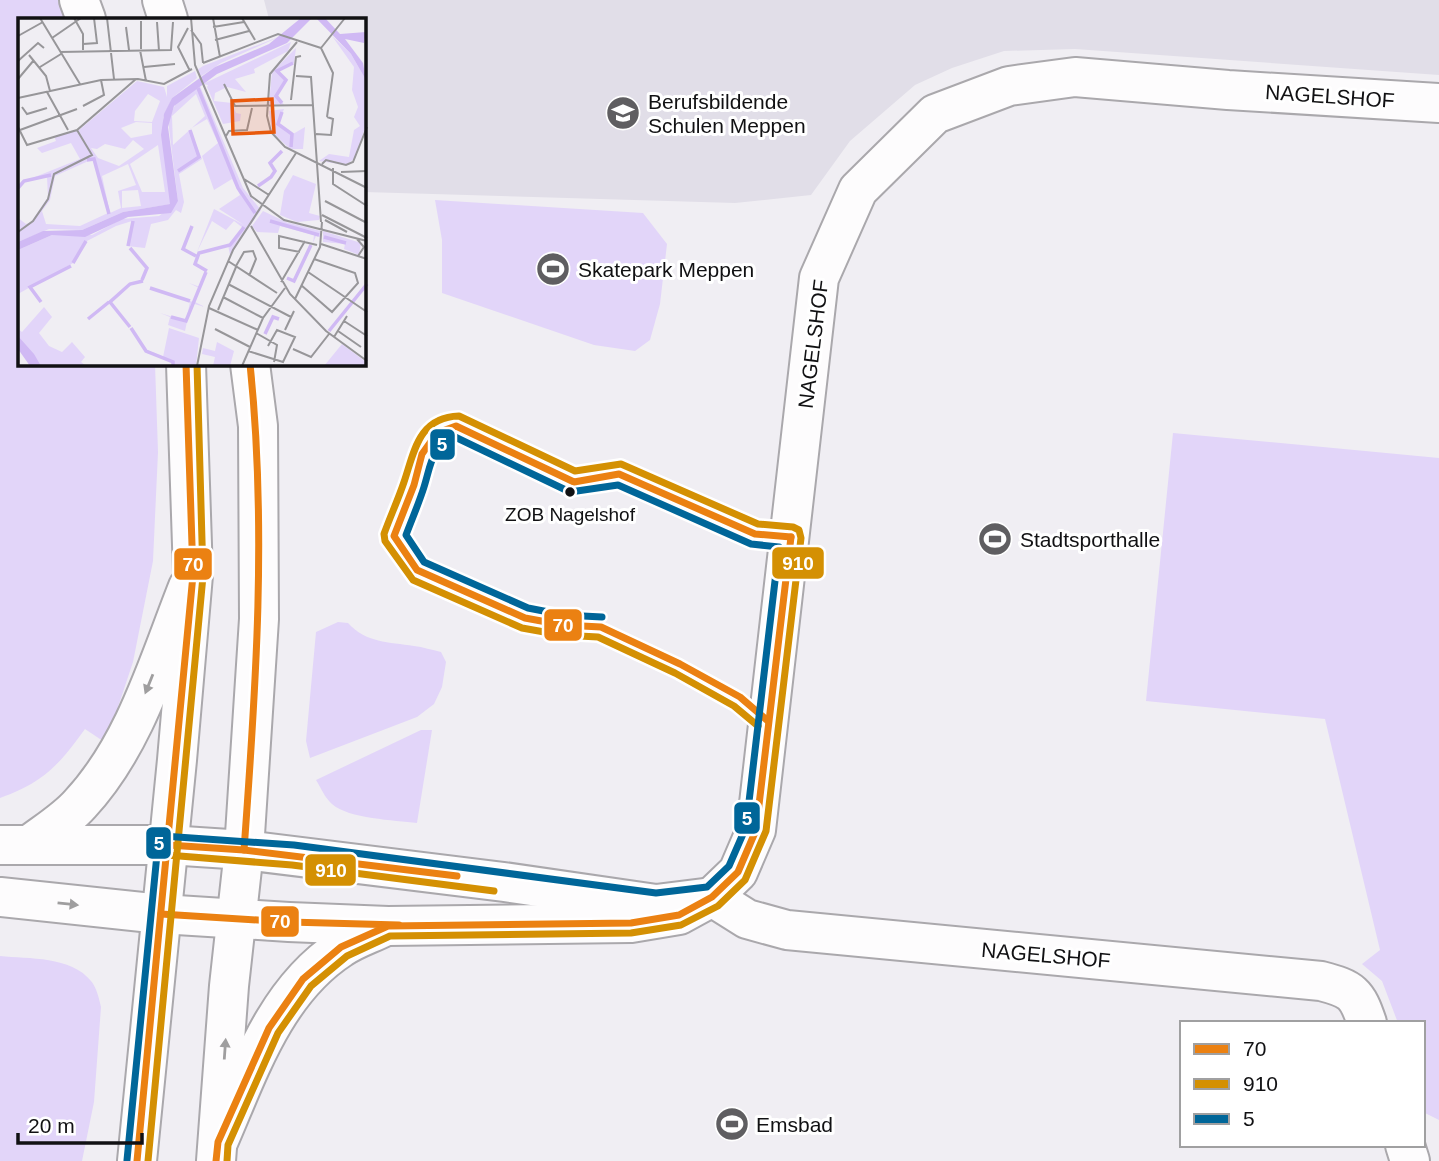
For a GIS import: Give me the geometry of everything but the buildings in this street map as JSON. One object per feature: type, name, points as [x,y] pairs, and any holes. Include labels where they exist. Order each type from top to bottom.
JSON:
[{"type":"street","points":[[79,0],[86,18]]},
{"type":"street","points":[[162,0],[169,18]]},
{"type":"street","name":"NAGELSHOF","points":[[0,897],[161,914],[388,926],[631,923],[679,915],[712,897],[738,872],[756,830],[819,278],[858,190],[935,114],[1009,86],[1075,77],[1240,91],[1439,103]]},
{"type":"street","points":[[137,1161],[177,760],[192,575],[186,366]]},
{"type":"street","points":[[217,1151],[244,850],[259,619],[258,426],[250,366]]},
{"type":"street","points":[[15,845],[79,806],[113,762],[139,709],[192,575]]},
{"type":"street","points":[[15,845],[168,845],[244,850],[491,880],[656,904],[712,897]]},
{"type":"street","name":"NAGELSHOF","points":[[712,897],[747,919],[787,930],[1321,981],[1340,986],[1359,999],[1366,1021]]},
{"type":"street","points":[[217,1151],[269,1028],[303,979],[341,947],[388,926]]},
{"type":"shaded area","points":[[0,0],[58,0],[66,18],[18,18],[18,366],[155,366],[158,452],[153,561],[133,662],[106,743],[85,729],[49,771],[28,786],[0,798]]},
{"type":"shaded area","name":"Berufsbildende Schulen Meppen","points":[[264,0],[1439,0],[1439,75],[1075,49],[1004,51],[952,68],[915,85],[850,141],[811,195],[735,203],[366,192],[366,18],[269,18]]},
{"type":"shaded area","name":"Skatepark Meppen","points":[[435,200],[643,213],[667,244],[660,304],[650,340],[635,351],[594,345],[442,293],[442,240]]},
{"type":"shaded area","points":[[1173,433],[1439,458],[1439,1120],[1425,1113],[1425,1021],[1397,1021],[1382,981],[1362,964],[1380,950],[1325,719],[1146,701]]},
{"type":"shaded area","points":[[338,622],[348,623],[370,638],[441,652],[446,662],[442,687],[434,704],[417,717],[310,758],[306,741],[316,632]]},
{"type":"shaded area","points":[[421,730],[432,730],[417,823],[349,813],[327,799],[316,780]]},
{"type":"shaded area","points":[[0,956],[61,963],[83,973],[96,990],[101,1007],[94,1102],[82,1161],[0,1161]]},
{"type":"transit line","name":"70","points":[[137,1161],[193,575],[186,366]]},
{"type":"transit line","name":"910","points":[[148,1161],[203,576],[197,366]]},
{"type":"transit line","name":"70","points":[[244,850],[256,668],[259,546],[250,366]]},
{"type":"transit line","name":"910","points":[[227,1161],[228,1145],[278,1033],[311,986],[347,956],[390,936],[631,933],[681,925],[718,906],[745,880],[766,831],[801,538],[799,530],[758,524],[621,464],[575,471],[459,416],[445,418],[426,430],[415,449],[384,534],[385,541],[413,580],[522,628],[561,635],[598,637],[675,673],[734,706],[758,726]]},
{"type":"transit line","name":"70","points":[[768,721],[740,697],[680,664],[601,627],[563,625],[525,618],[417,570],[394,536],[414,485],[422,454],[437,433],[456,426],[574,482],[619,474],[755,534],[791,537]]},
{"type":"transit line","name":"5","points":[[127,1160],[158,844],[163,836],[294,845],[656,893],[707,887],[729,866],[746,827],[779,547],[751,544],[618,485],[570,492],[455,437],[441,446],[433,457],[406,535],[424,562],[528,608],[564,615],[602,617]]},
{"type":"transit line","name":"70","points":[[216,1161],[218,1142],[269,1028],[303,979],[341,947],[388,926],[631,923],[679,915],[712,897],[738,872],[756,830],[791,537]]},
{"type":"transit line","name":"70","points":[[168,845],[244,850],[457,876]]},
{"type":"transit line","name":"910","points":[[167,855],[292,865],[494,891]]},
{"type":"transit line","name":"70","points":[[161,914],[399,925]]},
{"type":"place","name":"Berufsbildende Schulen Meppen","points":[[623,113]]},
{"type":"place","name":"Skatepark Meppen","points":[[553,269]]},
{"type":"place","name":"ZOB Nagelshof","points":[[570,492]]},
{"type":"place","name":"Stadtsporthalle","points":[[995,539]]},
{"type":"place","name":"Emsbad","points":[[732,1124]]}]
